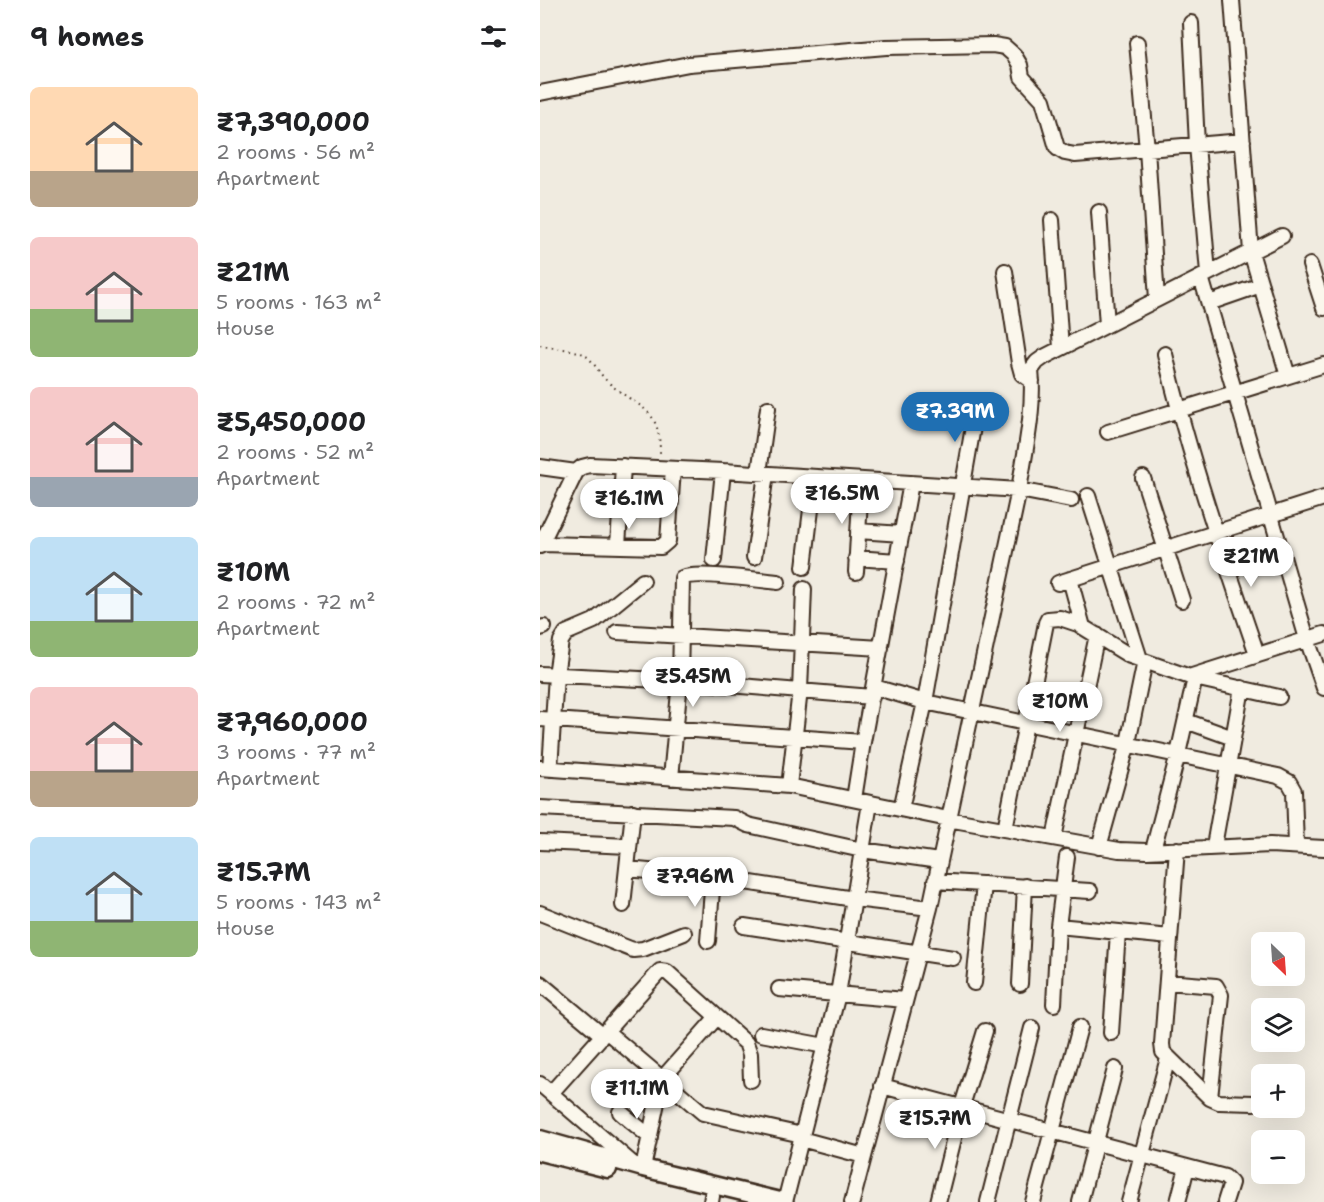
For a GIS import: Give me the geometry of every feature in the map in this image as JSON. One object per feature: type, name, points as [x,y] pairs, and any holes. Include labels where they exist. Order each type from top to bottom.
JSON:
[{"type":"main road","points":[[540,1139],[584,1157],[712,1199],[737,1202]]},
{"type":"main road","points":[[540,1152],[639,1167],[784,1202]]},
{"type":"street","points":[[1232,0],[1251,252],[1288,376]]},
{"type":"street","points":[[1191,23],[1205,275],[1209,303],[1307,639],[1324,688]]},
{"type":"street","points":[[1137,43],[1157,299]]},
{"type":"street","points":[[540,93],[689,64],[886,47],[993,45],[1005,47],[1020,64],[1022,77],[1043,100],[1057,148],[1065,153],[1075,155],[1243,141]]},
{"type":"street","points":[[1099,212],[1107,325]]},
{"type":"street","points":[[1052,220],[1061,348]]},
{"type":"street","points":[[852,1202],[930,908],[1019,490],[1028,432],[1031,370],[1037,362],[1061,348],[1282,236]]},
{"type":"street","points":[[1310,265],[1324,308]]},
{"type":"street","points":[[1005,272],[1019,363],[1022,374],[1032,381]]},
{"type":"street","points":[[1209,303],[1261,285]]},
{"type":"street","points":[[1165,354],[1178,410],[1257,654]]},
{"type":"street","points":[[1108,432],[1324,365]]},
{"type":"street","points":[[901,809],[925,702],[977,404]]},
{"type":"street","points":[[754,557],[768,408]]},
{"type":"street","points":[[666,469],[668,542],[661,547],[541,545],[576,472],[582,466],[590,465],[763,473],[1019,490],[1071,500]]},
{"type":"street","points":[[618,546],[623,466]]},
{"type":"street","points":[[540,467],[576,472]]},
{"type":"street","points":[[714,561],[723,471]]},
{"type":"street","points":[[804,567],[815,477]]},
{"type":"street","points":[[1143,478],[1182,600]]},
{"type":"street","points":[[861,480],[856,565],[897,561]]},
{"type":"street","points":[[854,800],[911,483]]},
{"type":"street","points":[[1088,496],[1142,660],[1128,743],[1099,847]]},
{"type":"street","points":[[1083,627],[1064,581],[1324,498]]},
{"type":"street","points":[[858,531],[902,534]]},
{"type":"street","points":[[671,778],[680,681],[682,578],[684,576],[714,576],[778,582]]},
{"type":"street","points":[[642,581],[594,621],[566,633],[561,641],[547,720],[545,768],[789,786],[948,819],[1119,850],[1270,845],[1324,848]]},
{"type":"street","points":[[789,786],[800,690],[804,589]]},
{"type":"street","points":[[1005,829],[1048,619],[1053,617],[1083,627],[1111,646],[1142,660],[1192,677],[1279,697]]},
{"type":"street","points":[[616,632],[881,648]]},
{"type":"street","points":[[1192,677],[1324,633]]},
{"type":"street","points":[[1054,838],[1096,635]]},
{"type":"street","points":[[540,674],[800,690],[873,692],[1228,764],[1278,776],[1289,782],[1294,790],[1296,846]]},
{"type":"street","points":[[1153,850],[1186,721],[1192,677]]},
{"type":"street","points":[[1214,846],[1242,688]]},
{"type":"street","points":[[547,720],[863,742]]},
{"type":"street","points":[[1186,721],[1233,738]]},
{"type":"street","points":[[784,1202],[838,994],[870,803]]},
{"type":"street","points":[[540,808],[734,818],[748,825],[862,850],[939,861]]},
{"type":"street","points":[[623,905],[633,812]]},
{"type":"street","points":[[540,842],[630,846]]},
{"type":"street","points":[[1178,849],[1163,1052],[1210,1098],[1219,1102],[1251,1103]]},
{"type":"street","points":[[1054,1004],[1062,889],[1067,857]]},
{"type":"street","points":[[627,869],[713,877],[854,899],[930,908]]},
{"type":"street","points":[[708,941],[713,877]]},
{"type":"street","points":[[935,880],[1090,891]]},
{"type":"street","points":[[974,983],[984,884]]},
{"type":"street","points":[[1020,984],[1025,886]]},
{"type":"street","points":[[540,913],[633,950],[643,949],[684,933]]},
{"type":"street","points":[[744,926],[953,958]]},
{"type":"street","points":[[1059,926],[1170,937]]},
{"type":"street","points":[[1112,1034],[1118,932]]},
{"type":"street","points":[[551,1094],[660,971],[667,972],[746,1043],[750,1054],[751,1080]]},
{"type":"street","points":[[1167,982],[1215,986],[1220,990],[1210,1098]]},
{"type":"street","points":[[540,983],[703,1113],[802,1137],[864,1156]]},
{"type":"street","points":[[779,989],[905,1000]]},
{"type":"street","points":[[540,1084],[639,1167],[650,1137],[662,1079],[716,1018]]},
{"type":"street","points":[[1033,1202],[1080,1027]]},
{"type":"street","points":[[988,1202],[1032,1028]]},
{"type":"street","points":[[938,1202],[962,1106],[985,1031]]},
{"type":"street","points":[[761,1034],[825,1046]]},
{"type":"street","points":[[1129,1202],[1168,1058]]},
{"type":"street","points":[[1080,1202],[1115,1069]]},
{"type":"street","points":[[882,1086],[1225,1177],[1230,1183],[1226,1202]]},
{"type":"street","points":[[620,1113],[650,1137]]},
{"type":"street","points":[[1178,1202],[1187,1167]]},
{"type":"path","points":[[540,345],[583,353],[607,381],[644,406],[658,432],[666,469]]}]
